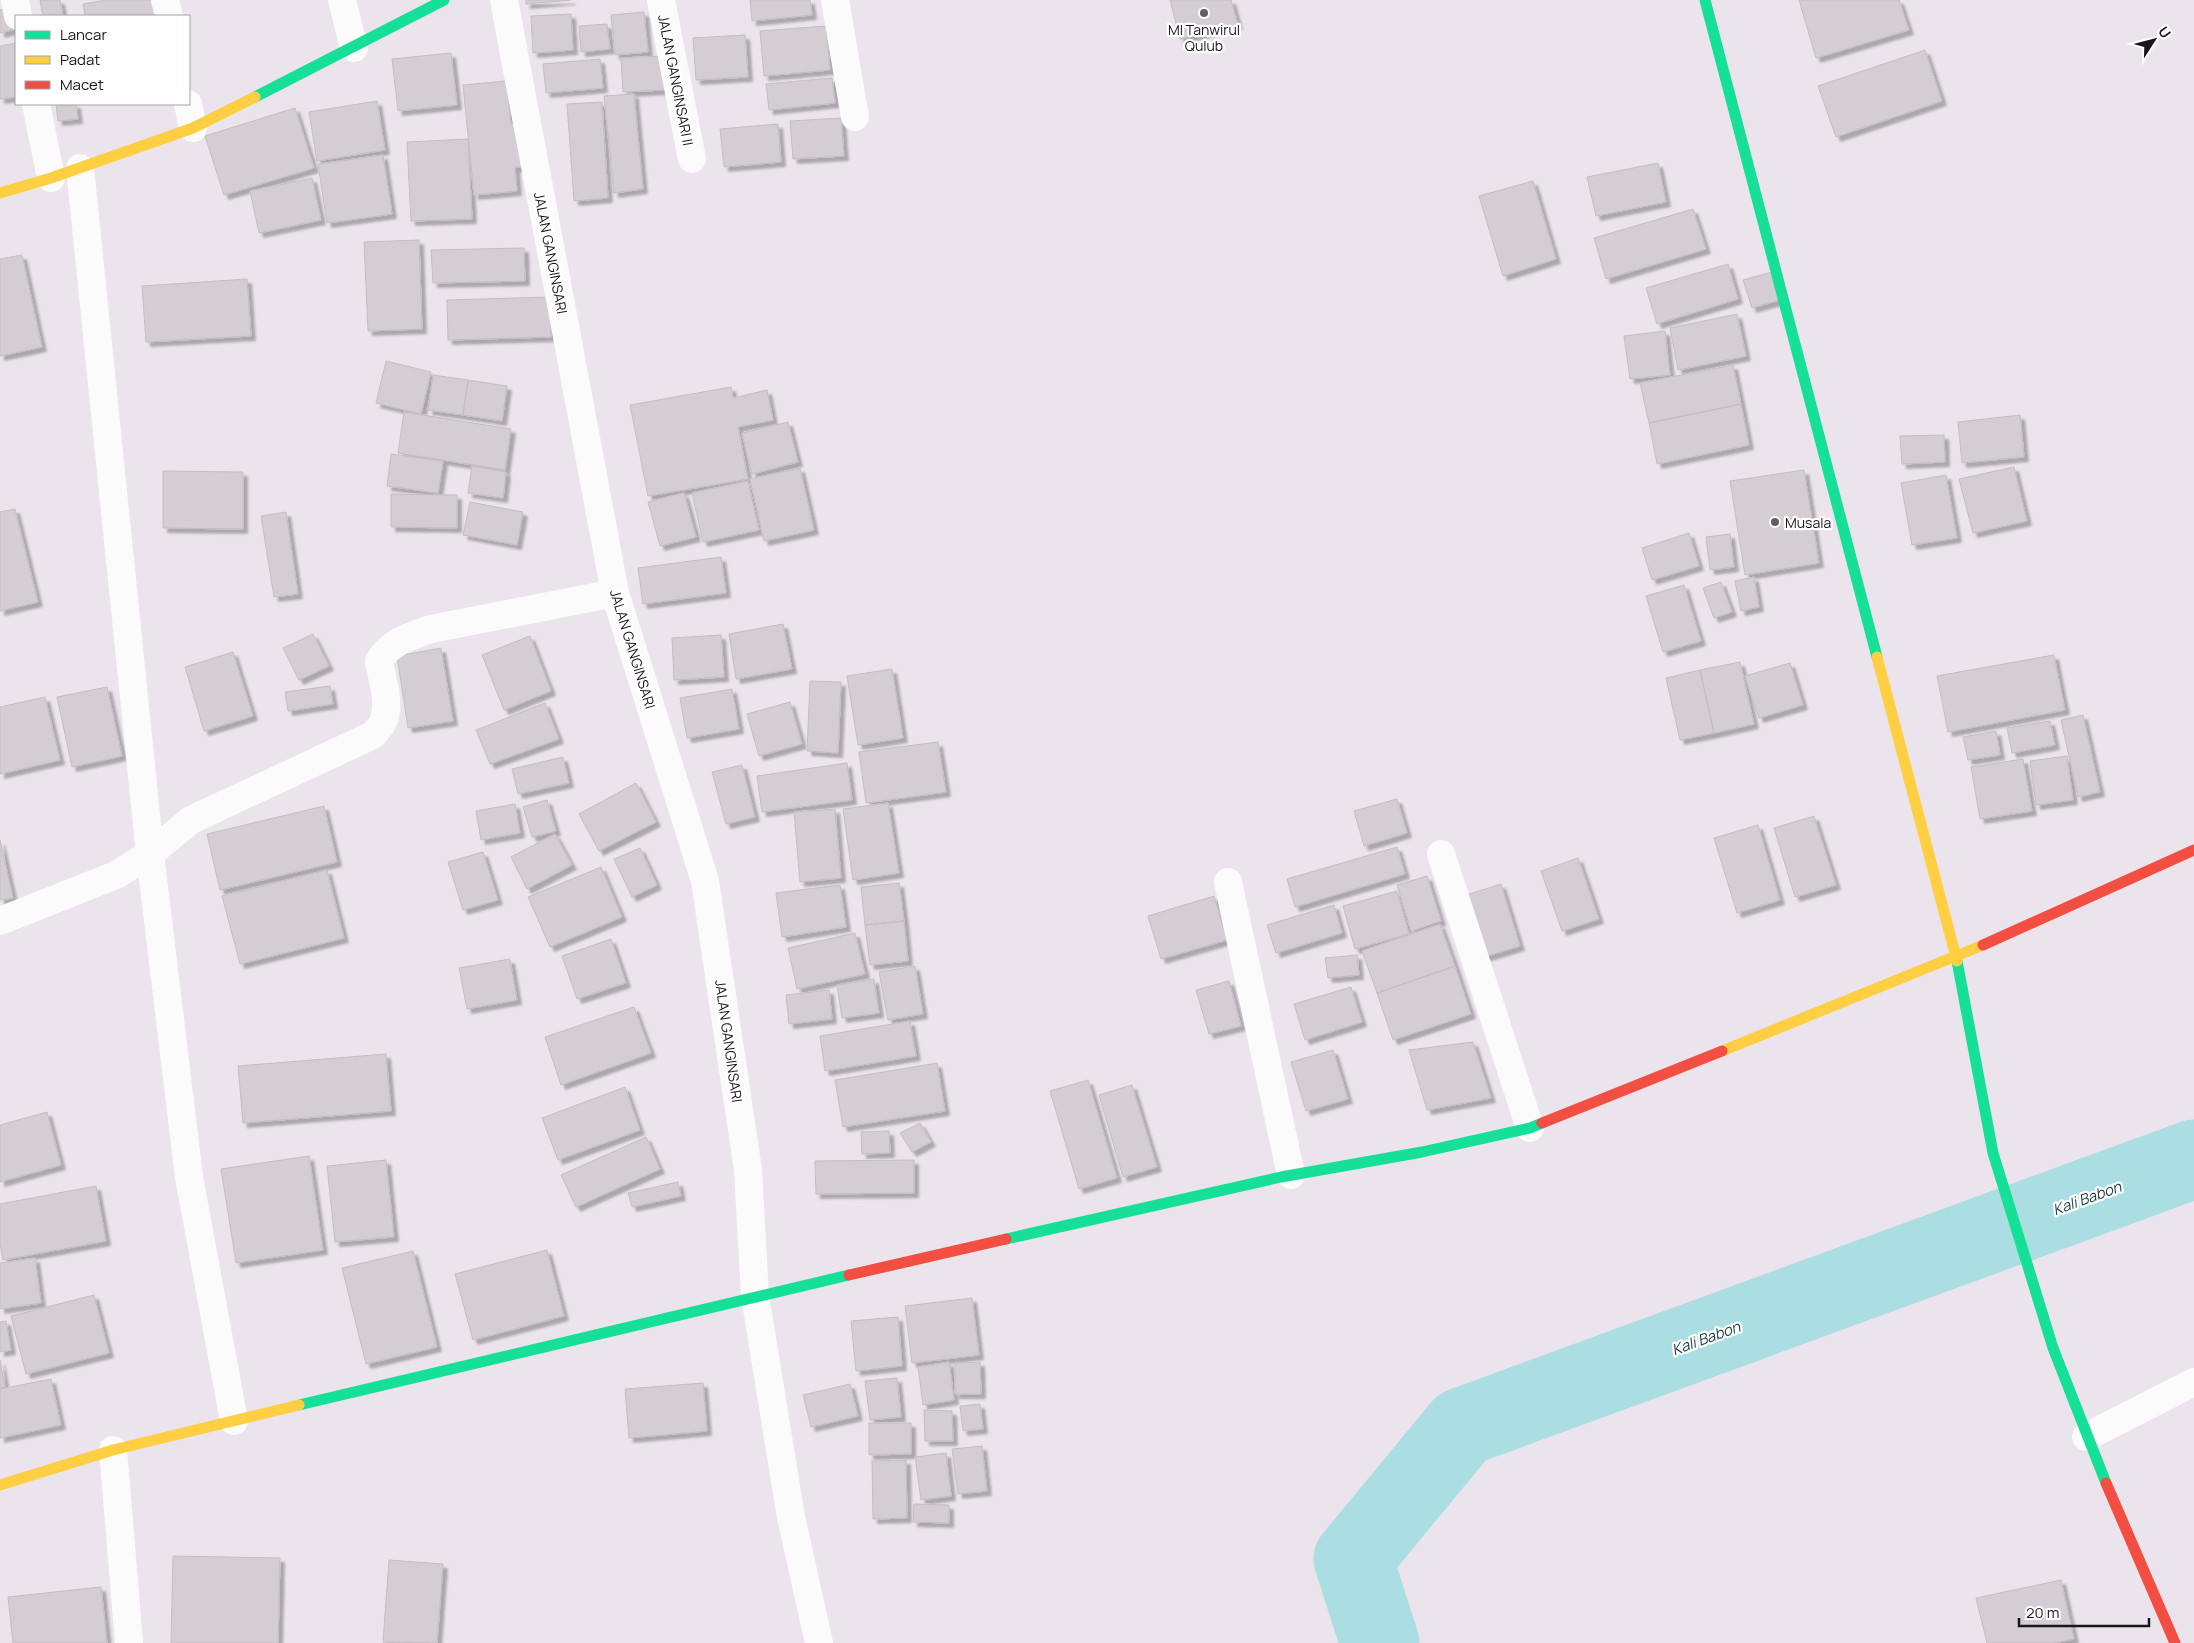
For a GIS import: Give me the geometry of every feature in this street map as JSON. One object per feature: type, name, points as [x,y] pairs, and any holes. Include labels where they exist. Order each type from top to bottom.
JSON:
[{"type":"street","points":[[15,0],[18,15]]},
{"type":"street","points":[[165,0],[169,15]]},
{"type":"street","points":[[342,0],[354,48]]},
{"type":"street","points":[[0,193],[80,168],[191,116],[354,48],[444,0]]},
{"type":"street","name":"JALAN GANGINSARI","points":[[504,0],[615,594],[705,881],[748,1170],[755,1296],[791,1518],[819,1643]]},
{"type":"street","name":"JALAN GANGINSARI II","points":[[661,0],[692,159]]},
{"type":"street","points":[[835,0],[855,117]]},
{"type":"street","points":[[1705,0],[1956,957],[1993,1153],[2053,1348],[2086,1437],[2175,1643]]},
{"type":"street","points":[[36,105],[51,178]]},
{"type":"street","points":[[80,168],[150,854],[189,1176],[234,1421]]},
{"type":"street","points":[[0,921],[116,875],[150,854],[191,820],[373,735],[384,721],[386,712],[386,699],[379,660],[384,652],[407,638],[431,629],[615,594]]},
{"type":"street","points":[[0,1485],[113,1450],[755,1296],[1292,1175],[1422,1152],[1530,1128],[1956,957],[2194,850]]},
{"type":"street","points":[[1441,854],[1530,1128]]},
{"type":"street","points":[[1228,882],[1292,1175]]},
{"type":"street","points":[[2086,1437],[2194,1382]]},
{"type":"street","points":[[113,1450],[129,1643]]},
{"type":"building","points":[[40,0],[60,0],[63,15],[43,15]]},
{"type":"building","points":[[106,0],[158,0],[161,15],[85,15],[83,4]]},
{"type":"building","points":[[526,0],[571,0],[526,4]]},
{"type":"building","points":[[750,0],[810,0],[812,15],[752,21]]},
{"type":"building","name":"MI Tanwirul Qulub","points":[[1170,0],[1231,0],[1238,25],[1180,39]]},
{"type":"building","points":[[1799,0],[1899,0],[1909,30],[1816,58]]},
{"type":"building","points":[[13,7],[15,29],[0,33],[0,10]]},
{"type":"building","points":[[644,12],[648,52],[615,55],[611,15]]},
{"type":"building","points":[[571,14],[573,50],[533,53],[531,16]]},
{"type":"building","points":[[607,24],[610,49],[581,52],[579,26]]},
{"type":"building","points":[[826,26],[830,70],[764,76],[760,31]]},
{"type":"building","points":[[745,35],[748,77],[696,80],[693,38]]},
{"type":"building","points":[[15,43],[15,97],[0,99],[0,46]]},
{"type":"building","points":[[1925,50],[1942,101],[1836,137],[1818,86]]},
{"type":"building","points":[[451,53],[457,105],[398,111],[392,59]]},
{"type":"building","points":[[663,56],[665,90],[623,92],[621,58]]},
{"type":"building","points":[[600,59],[603,88],[546,93],[543,64]]},
{"type":"building","points":[[832,78],[835,103],[769,110],[766,84]]},
{"type":"building","points":[[506,81],[511,124],[522,123],[525,167],[515,167],[517,191],[474,195],[463,85]]},
{"type":"building","points":[[634,94],[643,189],[614,193],[604,96]]},
{"type":"building","points":[[377,101],[385,150],[317,161],[309,112]]},
{"type":"building","points":[[602,102],[608,198],[574,201],[567,104]]},
{"type":"building","points":[[56,105],[76,105],[78,119],[58,121]]},
{"type":"building","points":[[295,108],[314,168],[224,195],[205,136]]},
{"type":"building","points":[[841,118],[844,156],[793,159],[790,121]]},
{"type":"building","points":[[778,124],[781,162],[724,167],[720,129]]},
{"type":"building","points":[[468,139],[472,219],[411,221],[407,142]]},
{"type":"building","points":[[383,155],[392,214],[327,223],[318,164]]},
{"type":"building","points":[[1658,163],[1666,202],[1596,216],[1587,177]]},
{"type":"building","points":[[312,178],[321,220],[259,233],[250,191]]},
{"type":"building","points":[[1533,181],[1556,259],[1503,276],[1479,196]]},
{"type":"building","points":[[1693,209],[1706,249],[1606,279],[1594,238]]},
{"type":"building","points":[[419,240],[422,329],[368,331],[364,242]]},
{"type":"building","points":[[524,248],[525,281],[433,283],[431,250]]},
{"type":"building","points":[[22,255],[42,347],[0,356],[0,259]]},
{"type":"building","points":[[1728,264],[1738,299],[1657,324],[1646,288]]},
{"type":"building","points":[[1772,272],[1780,300],[1752,308],[1743,280]]},
{"type":"building","points":[[247,279],[251,336],[146,342],[142,286]]},
{"type":"building","points":[[550,297],[551,337],[448,340],[447,300]]},
{"type":"building","points":[[1737,314],[1746,356],[1678,370],[1670,328]]},
{"type":"building","points":[[1665,331],[1670,375],[1630,379],[1624,336]]},
{"type":"building","points":[[386,361],[431,372],[421,414],[376,403]]},
{"type":"building","points":[[1733,365],[1741,404],[1649,423],[1640,383]]},
{"type":"building","points":[[433,375],[468,380],[463,415],[428,410]]},
{"type":"building","points":[[468,380],[507,386],[502,421],[463,415]]},
{"type":"building","points":[[731,387],[733,398],[767,390],[773,420],[738,427],[748,479],[648,496],[630,405]]},
{"type":"building","points":[[1741,404],[1749,445],[1657,464],[1649,423]]},
{"type":"building","points":[[404,412],[511,429],[505,470],[398,453]]},
{"type":"building","points":[[2020,415],[2024,457],[1962,463],[1958,422]]},
{"type":"building","points":[[788,422],[798,462],[752,474],[742,433]]},
{"type":"building","points":[[1944,435],[1945,462],[1902,464],[1900,436]]},
{"type":"building","points":[[391,454],[443,461],[438,493],[387,486]]},
{"type":"building","points":[[472,466],[506,472],[503,498],[468,493]]},
{"type":"building","points":[[2014,467],[2027,521],[1973,533],[1959,479]]},
{"type":"building","points":[[800,468],[814,530],[764,541],[750,479]]},
{"type":"building","name":"Musala","points":[[1804,470],[1819,563],[1745,575],[1730,481]]},
{"type":"building","points":[[163,471],[243,472],[243,529],[163,528]]},
{"type":"building","points":[[1946,475],[1957,538],[1912,545],[1901,483]]},
{"type":"building","points":[[748,481],[759,530],[703,542],[692,493]]},
{"type":"building","points":[[684,493],[696,537],[660,546],[648,502]]},
{"type":"building","points":[[391,494],[457,495],[457,528],[391,527]]},
{"type":"building","points":[[470,502],[523,512],[517,545],[463,535]]},
{"type":"building","points":[[15,509],[38,602],[0,611],[0,512]]},
{"type":"building","points":[[286,512],[298,594],[274,597],[261,516]]},
{"type":"building","points":[[1689,533],[1699,566],[1652,580],[1642,548]]},
{"type":"building","points":[[1730,534],[1734,567],[1710,570],[1706,537]]},
{"type":"building","points":[[721,557],[726,593],[643,604],[638,568]]},
{"type":"building","points":[[1754,577],[1759,607],[1741,611],[1735,581]]},
{"type":"building","points":[[1721,582],[1732,612],[1714,618],[1703,588]]},
{"type":"building","points":[[1684,585],[1701,641],[1663,652],[1646,596]]},
{"type":"building","points":[[783,624],[792,669],[736,679],[729,634]]},
{"type":"building","points":[[313,634],[329,666],[299,680],[283,648]]},
{"type":"building","points":[[721,635],[724,677],[674,680],[672,638]]},
{"type":"building","points":[[530,636],[551,691],[504,710],[482,655]]},
{"type":"building","points":[[441,648],[453,721],[408,728],[397,656]]},
{"type":"building","points":[[233,652],[253,716],[204,731],[185,667]]},
{"type":"building","points":[[2054,655],[2065,710],[1948,732],[1937,676]]},
{"type":"building","points":[[1740,662],[1754,724],[1714,733],[1700,670]]},
{"type":"building","points":[[1790,663],[1803,705],[1759,718],[1745,676]]},
{"type":"building","points":[[892,669],[903,738],[858,745],[847,676]]},
{"type":"building","points":[[1700,670],[1714,733],[1680,740],[1666,678]]},
{"type":"building","points":[[810,681],[841,682],[838,753],[807,751]]},
{"type":"building","points":[[330,686],[333,704],[288,711],[285,692]]},
{"type":"building","points":[[107,687],[122,756],[72,767],[57,697]]},
{"type":"building","points":[[732,689],[739,729],[687,738],[680,698]]},
{"type":"building","points":[[45,697],[60,760],[0,774],[0,707]]},
{"type":"building","points":[[790,702],[802,744],[759,756],[747,714]]},
{"type":"building","points":[[545,703],[559,739],[490,764],[476,730]]},
{"type":"building","points":[[2083,715],[2100,792],[2078,797],[2061,720]]},
{"type":"building","points":[[2050,721],[2055,745],[2012,753],[2007,728]]},
{"type":"building","points":[[1996,731],[2000,755],[1968,760],[1963,737]]},
{"type":"building","points":[[938,742],[946,792],[866,803],[859,752]]},
{"type":"building","points":[[2067,756],[2073,800],[2036,805],[2030,761]]},
{"type":"building","points":[[563,757],[569,783],[518,794],[512,769]]},
{"type":"building","points":[[2023,759],[2032,811],[1980,819],[1971,767]]},
{"type":"building","points":[[847,763],[852,800],[762,812],[757,776]]},
{"type":"building","points":[[742,765],[755,817],[726,824],[712,772]]},
{"type":"building","points":[[636,783],[656,822],[599,851],[579,814]]},
{"type":"building","points":[[1397,799],[1407,833],[1364,846],[1354,811]]},
{"type":"building","points":[[547,800],[556,831],[532,837],[523,807]]},
{"type":"building","points":[[888,803],[899,873],[853,880],[843,809]]},
{"type":"building","points":[[515,804],[520,833],[481,840],[476,811]]},
{"type":"building","points":[[324,806],[337,862],[220,890],[207,834]]},
{"type":"building","points":[[835,809],[841,878],[800,882],[794,812]]},
{"type":"building","points":[[1814,816],[1836,885],[1795,897],[1774,828]]},
{"type":"building","points":[[1758,825],[1780,900],[1737,913],[1714,838]]},
{"type":"building","points":[[555,834],[572,865],[527,889],[511,857]]},
{"type":"building","points":[[0,840],[13,898],[0,900]]},
{"type":"building","points":[[1397,847],[1405,874],[1295,907],[1287,879]]},
{"type":"building","points":[[640,848],[657,885],[632,897],[614,859]]},
{"type":"building","points":[[483,852],[498,900],[463,910],[448,862]]},
{"type":"building","points":[[1578,858],[1599,919],[1562,931],[1541,871]]},
{"type":"building","points":[[601,867],[622,917],[550,947],[528,897]]},
{"type":"building","points":[[327,870],[344,938],[240,964],[222,896]]},
{"type":"building","points":[[1427,876],[1441,921],[1411,931],[1397,885]]},
{"type":"building","points":[[899,883],[904,921],[865,925],[861,887]]},
{"type":"building","points":[[1501,884],[1520,946],[1484,957],[1466,895]]},
{"type":"building","points":[[840,885],[846,927],[782,937],[776,893]]},
{"type":"building","points":[[1397,891],[1409,934],[1355,949],[1343,906]]},
{"type":"building","points":[[1214,896],[1227,940],[1161,959],[1148,916]]},
{"type":"building","points":[[1334,905],[1342,933],[1276,953],[1267,925]]},
{"type":"building","points":[[904,921],[908,961],[870,965],[865,925]]},
{"type":"building","points":[[1440,924],[1455,966],[1377,993],[1362,951]]},
{"type":"building","points":[[855,933],[865,974],[797,989],[788,948]]},
{"type":"building","points":[[611,939],[626,983],[577,999],[562,956]]},
{"type":"building","points":[[1357,955],[1359,975],[1328,978],[1325,958]]},
{"type":"building","points":[[510,959],[517,1000],[467,1009],[459,968]]},
{"type":"building","points":[[915,966],[923,1014],[888,1020],[879,972]]},
{"type":"building","points":[[1455,966],[1471,1014],[1393,1040],[1377,993]]},
{"type":"building","points":[[874,979],[879,1013],[842,1018],[837,985]]},
{"type":"building","points":[[1229,981],[1241,1026],[1209,1034],[1196,990]]},
{"type":"building","points":[[1351,987],[1362,1022],[1305,1040],[1294,1004]]},
{"type":"building","points":[[829,990],[832,1019],[789,1024],[786,995]]},
{"type":"building","points":[[634,1007],[651,1053],[561,1085],[545,1037]]},
{"type":"building","points":[[910,1021],[916,1056],[825,1071],[820,1036]]},
{"type":"building","points":[[1473,1042],[1491,1098],[1427,1110],[1409,1050]]},
{"type":"building","points":[[1333,1050],[1348,1099],[1306,1111],[1291,1062]]},
{"type":"building","points":[[386,1054],[391,1111],[243,1123],[238,1066]]},
{"type":"building","points":[[937,1063],[945,1111],[843,1127],[835,1080]]},
{"type":"building","points":[[1088,1080],[1117,1178],[1079,1189],[1050,1091]]},
{"type":"building","points":[[1132,1085],[1157,1167],[1123,1177],[1099,1095]]},
{"type":"building","points":[[625,1087],[640,1130],[558,1160],[542,1118]]},
{"type":"building","points":[[47,1112],[61,1165],[0,1182],[0,1125]]},
{"type":"building","points":[[920,1123],[931,1142],[912,1152],[900,1133]]},
{"type":"building","points":[[889,1131],[890,1153],[862,1154],[861,1132]]},
{"type":"building","points":[[646,1137],[660,1169],[576,1207],[561,1175]]},
{"type":"building","points":[[309,1156],[323,1250],[236,1263],[221,1169]]},
{"type":"building","points":[[386,1160],[394,1237],[335,1242],[327,1166]]},
{"type":"building","points":[[914,1160],[914,1193],[816,1194],[815,1161]]},
{"type":"building","points":[[678,1182],[681,1196],[632,1207],[628,1193]]},
{"type":"building","points":[[96,1186],[106,1241],[3,1260],[0,1244],[0,1204]]},
{"type":"building","points":[[547,1250],[564,1316],[473,1340],[455,1274]]},
{"type":"building","points":[[413,1251],[437,1347],[366,1364],[342,1268]]},
{"type":"building","points":[[35,1258],[41,1303],[0,1309],[0,1263]]},
{"type":"building","points":[[94,1295],[109,1353],[26,1374],[11,1316]]},
{"type":"building","points":[[972,1298],[979,1355],[912,1363],[905,1306]]},
{"type":"building","points":[[898,1317],[902,1366],[856,1371],[851,1321]]},
{"type":"building","points":[[6,1321],[11,1350],[0,1352],[0,1322]]},
{"type":"building","points":[[0,1360],[5,1387],[0,1388]]},
{"type":"building","points":[[949,1362],[954,1400],[923,1405],[918,1367]]},
{"type":"building","points":[[980,1362],[981,1394],[955,1394],[955,1363]]},
{"type":"building","points":[[897,1378],[901,1417],[870,1420],[865,1381]]},
{"type":"building","points":[[51,1379],[61,1425],[0,1438],[0,1389]]},
{"type":"building","points":[[703,1383],[707,1431],[629,1438],[625,1389]]},
{"type":"building","points":[[850,1384],[858,1416],[811,1427],[803,1395]]},
{"type":"building","points":[[980,1404],[983,1429],[963,1431],[960,1406]]},
{"type":"building","points":[[924,1410],[952,1411],[953,1441],[925,1441]]},
{"type":"building","points":[[869,1423],[911,1423],[911,1454],[869,1455]]},
{"type":"building","points":[[982,1446],[987,1491],[958,1494],[952,1449]]},
{"type":"building","points":[[946,1453],[951,1496],[921,1500],[915,1457]]},
{"type":"building","points":[[906,1460],[907,1518],[873,1519],[872,1461]]},
{"type":"building","points":[[914,1504],[949,1505],[949,1523],[913,1522]]},
{"type":"building","points":[[173,1556],[280,1558],[278,1643],[171,1643]]},
{"type":"building","points":[[389,1560],[443,1564],[437,1643],[383,1642]]},
{"type":"building","points":[[2061,1580],[2074,1639],[2054,1643],[1987,1643],[1976,1598]]},
{"type":"building","points":[[101,1587],[107,1643],[13,1643],[8,1597]]},
{"type":"waterway","name":"Kali Babon","points":[[1380,1643],[1353,1559],[1462,1427],[2194,1159]]},
{"type":"traffic: fast","points":[[255,97],[444,0]]},
{"type":"traffic: fast","points":[[1705,0],[1877,657]]},
{"type":"traffic: fast","points":[[1957,961],[1993,1153],[2053,1348],[2106,1483]]},
{"type":"traffic: fast","points":[[1006,1239],[1281,1177],[1422,1152],[1530,1128],[1542,1123]]},
{"type":"traffic: fast","points":[[299,1405],[849,1275]]},
{"type":"traffic: slow","points":[[0,193],[51,178],[193,128],[255,97]]},
{"type":"traffic: slow","points":[[1877,657],[1957,961]]},
{"type":"traffic: slow","points":[[1722,1051],[1983,945]]},
{"type":"traffic: slow","points":[[0,1485],[113,1450],[299,1405]]},
{"type":"traffic: jam","points":[[1983,945],[2194,850]]},
{"type":"traffic: jam","points":[[1542,1123],[1722,1051]]},
{"type":"traffic: jam","points":[[849,1275],[1006,1239]]},
{"type":"traffic: jam","points":[[2106,1483],[2175,1643]]},
{"type":"place","name":"MI Tanwirul Qulub","points":[[1204,13]]},
{"type":"place","name":"Musala","points":[[1775,522]]}]
